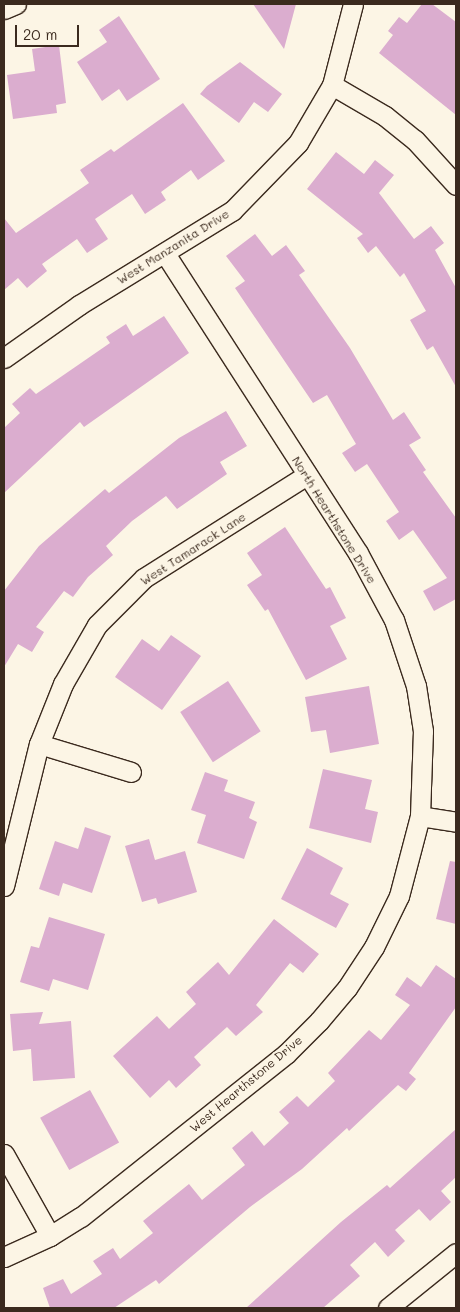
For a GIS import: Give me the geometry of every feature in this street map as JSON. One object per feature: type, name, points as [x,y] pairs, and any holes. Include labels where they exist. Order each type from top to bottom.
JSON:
[{"type":"street","points":[[4,9],[16,4]]},
{"type":"street","name":"West Manzanita Drive","points":[[4,358],[164,252],[232,211],[266,179],[298,143],[332,85],[353,4]]},
{"type":"street","points":[[332,85],[400,128],[456,185]]},
{"type":"street","name":"North Hearthstone Drive","points":[[164,252],[358,553],[394,620],[406,650],[423,731],[420,816]]},
{"type":"street","name":"West Tamarack Lane","points":[[4,886],[39,744],[62,684],[97,625],[144,578],[307,475]]},
{"type":"street","points":[[39,744],[131,772]]},
{"type":"street","points":[[420,816],[456,822]]},
{"type":"street","name":"West Hearthstone Drive","points":[[4,1257],[50,1236],[81,1217],[286,1054],[319,1021],[347,988],[378,939],[399,896],[420,816]]},
{"type":"street","points":[[4,1154],[50,1236]]},
{"type":"street","points":[[388,1308],[456,1253]]},
{"type":"building","points":[[253,4],[296,4],[284,49]]},
{"type":"building","points":[[422,4],[432,4],[456,22],[456,115],[379,53],[393,35],[388,31],[399,17],[407,23]]},
{"type":"building","points":[[119,16],[160,79],[127,101],[119,89],[102,101],[77,62],[107,42],[99,30]]},
{"type":"building","points":[[59,45],[66,103],[56,105],[57,113],[13,119],[7,75],[35,71],[32,49]]},
{"type":"building","points":[[240,62],[282,94],[268,112],[254,102],[239,123],[200,94],[207,86]]},
{"type":"building","points":[[183,103],[225,161],[198,180],[191,170],[161,192],[166,200],[145,214],[132,194],[95,219],[108,239],[87,253],[77,239],[42,264],[47,271],[27,288],[18,278],[4,290],[4,218],[16,233],[89,183],[80,170],[111,149],[114,152]]},
{"type":"building","points":[[336,152],[364,174],[375,160],[394,175],[379,193],[414,239],[431,226],[444,243],[435,250],[456,288],[456,387],[433,346],[427,350],[410,320],[426,311],[404,273],[400,277],[376,246],[368,253],[357,238],[363,234],[307,189]]},
{"type":"building","points":[[255,234],[272,256],[286,245],[305,271],[299,275],[350,348],[393,420],[404,412],[421,438],[409,445],[426,470],[423,472],[456,518],[456,599],[434,611],[423,591],[447,578],[413,530],[399,540],[386,521],[399,512],[367,464],[355,472],[342,453],[356,444],[327,395],[313,403],[235,288],[245,281],[226,256]]},
{"type":"building","points":[[164,316],[189,353],[84,427],[80,422],[4,493],[4,428],[20,413],[12,404],[30,388],[36,394],[110,343],[106,337],[126,324],[133,336]]},
{"type":"building","points":[[226,411],[247,446],[220,462],[227,474],[177,509],[166,496],[132,521],[106,546],[113,555],[88,577],[73,597],[64,591],[36,627],[44,632],[32,652],[18,644],[4,667],[4,591],[39,546],[105,489],[109,493],[179,438]]},
{"type":"building","points":[[285,527],[326,589],[330,587],[346,618],[330,626],[347,659],[306,680],[268,609],[265,611],[247,585],[262,575],[247,553]]},
{"type":"building","points":[[171,635],[201,656],[162,710],[115,677],[142,639],[159,651]]},
{"type":"building","points":[[228,681],[261,731],[213,762],[180,712]]},
{"type":"building","points":[[369,686],[379,744],[330,753],[326,730],[311,732],[305,697]]},
{"type":"building","points":[[323,769],[372,780],[365,809],[378,812],[371,843],[309,828]]},
{"type":"building","points":[[205,772],[228,780],[224,791],[255,802],[249,818],[257,822],[244,859],[197,843],[206,815],[191,810]]},
{"type":"building","points":[[85,827],[111,836],[92,893],[63,883],[59,896],[39,889],[55,841],[78,849]]},
{"type":"building","points":[[149,839],[155,860],[185,851],[197,892],[158,904],[156,898],[142,902],[125,846]]},
{"type":"building","points":[[307,848],[343,868],[330,894],[349,904],[336,928],[281,899]]},
{"type":"building","points":[[450,861],[456,862],[456,924],[436,919]]},
{"type":"building","points":[[49,917],[105,934],[88,990],[53,979],[49,991],[20,982],[31,946],[39,948]]},
{"type":"building","points":[[274,919],[319,954],[303,973],[290,963],[256,1005],[263,1012],[236,1036],[227,1027],[194,1057],[201,1065],[176,1088],[169,1080],[150,1098],[113,1056],[157,1016],[169,1029],[196,1004],[186,992],[218,962],[229,975]]},
{"type":"building","points":[[436,965],[456,979],[456,1007],[409,1073],[416,1079],[406,1091],[398,1085],[349,1131],[347,1128],[302,1169],[250,1207],[159,1284],[156,1280],[114,1308],[50,1308],[43,1288],[63,1279],[71,1294],[102,1274],[93,1261],[113,1248],[120,1259],[153,1233],[143,1221],[189,1184],[202,1200],[245,1165],[232,1148],[252,1131],[264,1146],[289,1123],[279,1112],[297,1096],[308,1107],[335,1081],[328,1073],[369,1030],[381,1040],[410,1005],[395,995],[407,977],[421,987]]},
{"type":"building","points":[[43,1012],[39,1024],[71,1021],[75,1078],[33,1081],[31,1049],[13,1051],[10,1014]]},
{"type":"building","points":[[90,1090],[119,1142],[69,1170],[40,1118]]},
{"type":"building","points":[[456,1129],[456,1177],[441,1191],[451,1202],[430,1221],[419,1209],[395,1230],[405,1241],[388,1257],[375,1242],[350,1265],[360,1276],[323,1308],[246,1308],[341,1222],[387,1185],[390,1188]]}]
